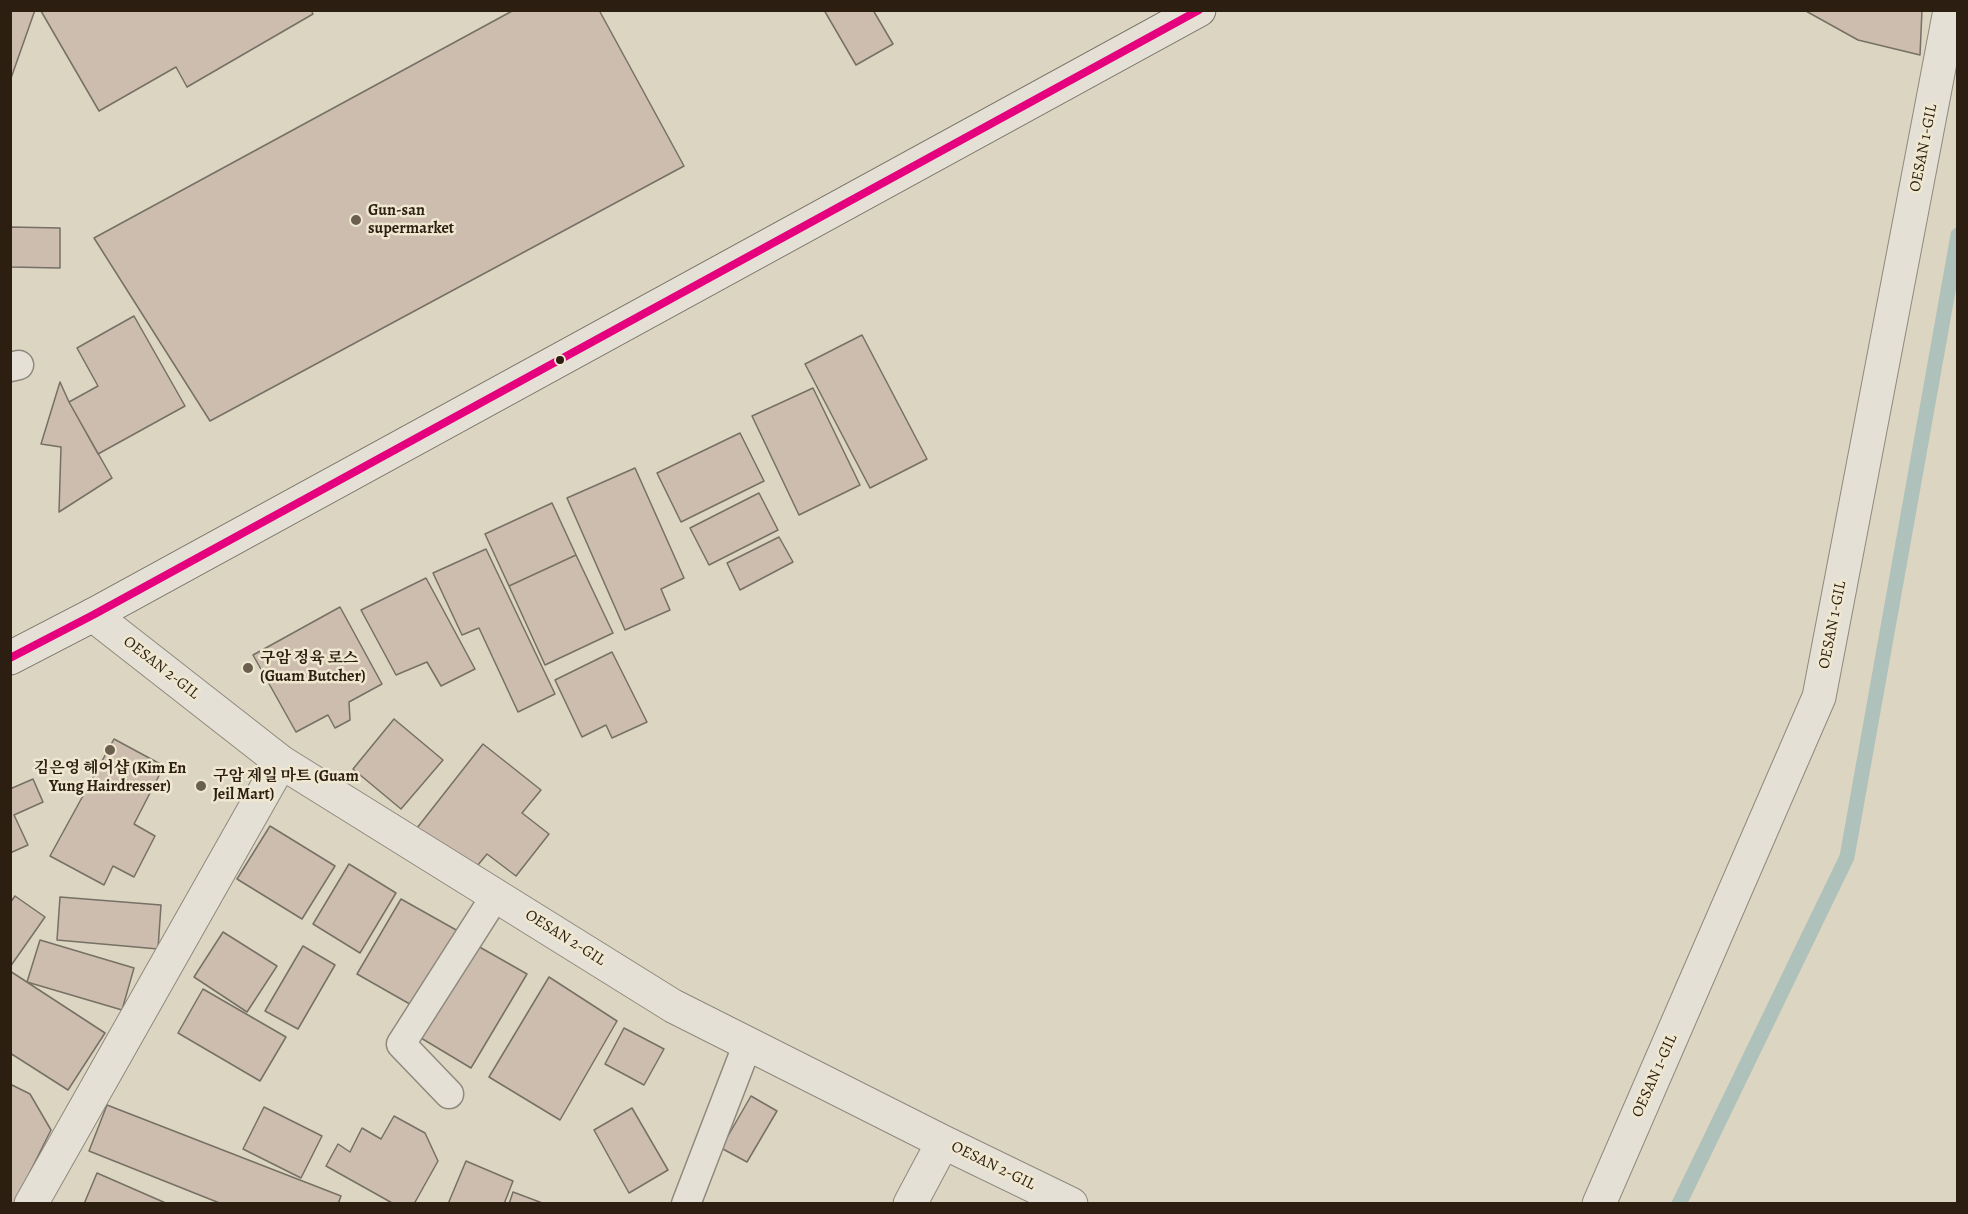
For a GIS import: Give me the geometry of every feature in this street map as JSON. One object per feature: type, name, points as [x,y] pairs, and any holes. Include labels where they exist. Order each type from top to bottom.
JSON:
[{"type":"street","points":[[10,658],[93,615],[1199,10]]},
{"type":"street","name":"OESAN 1-GIL","points":[[1599,1203],[1819,697],[1950,10]]},
{"type":"street","name":"OESAN 2-GIL","points":[[93,615],[281,762],[673,1006],[943,1142],[1071,1203]]},
{"type":"street","points":[[31,1203],[281,762]]},
{"type":"street","points":[[912,1202],[943,1142]]},
{"type":"lane","points":[[449,1094],[401,1044],[496,895]]},
{"type":"lane","points":[[686,1203],[748,1043]]},
{"type":"building","points":[[10,10],[35,10],[10,81]]},
{"type":"building","points":[[311,10],[313,14],[187,87],[176,67],[99,111],[41,11]]},
{"type":"building","name":"Gun-san supermarket","points":[[514,10],[599,10],[684,166],[210,421],[94,238]]},
{"type":"building","points":[[824,10],[873,10],[893,44],[856,65]]},
{"type":"building","points":[[1804,10],[1922,10],[1920,55],[1858,40]]},
{"type":"building","points":[[10,227],[60,228],[60,268],[10,267]]},
{"type":"building","points":[[134,316],[185,406],[98,454],[69,402],[98,386],[77,348]]},
{"type":"building","points":[[862,335],[927,459],[870,488],[805,364]]},
{"type":"building","points":[[60,382],[112,478],[59,512],[61,447],[41,444]]},
{"type":"building","points":[[813,388],[860,485],[799,515],[752,416]]},
{"type":"building","points":[[740,433],[764,481],[681,522],[657,473]]},
{"type":"building","points":[[635,468],[684,578],[661,589],[670,610],[625,630],[567,498]]},
{"type":"building","points":[[759,493],[778,530],[709,565],[690,528]]},
{"type":"building","points":[[552,503],[576,555],[509,586],[485,534]]},
{"type":"building","points":[[779,537],[793,562],[740,590],[727,563]]},
{"type":"building","points":[[486,549],[555,694],[518,712],[479,628],[462,635],[433,573]]},
{"type":"building","points":[[576,555],[613,633],[545,665],[509,586]]},
{"type":"building","points":[[426,578],[475,669],[441,686],[427,662],[396,675],[361,610]]},
{"type":"building","points":[[340,607],[382,684],[349,702],[350,720],[335,728],[328,715],[296,732],[253,655]]},
{"type":"building","points":[[612,652],[647,722],[612,738],[606,725],[582,737],[555,680]]},
{"type":"building","points":[[394,719],[443,760],[401,809],[353,769]]},
{"type":"building","points":[[114,739],[164,766],[134,824],[155,836],[134,877],[113,866],[104,885],[50,856]]},
{"type":"building","points":[[483,744],[541,790],[522,813],[549,834],[516,876],[487,854],[473,871],[417,828]]},
{"type":"building","points":[[33,779],[43,802],[14,815],[28,845],[10,853],[10,789]]},
{"type":"building","points":[[270,826],[335,866],[302,919],[237,879]]},
{"type":"building","points":[[349,864],[396,893],[360,953],[313,924]]},
{"type":"building","points":[[15,896],[45,917],[10,967],[10,903]]},
{"type":"building","points":[[60,897],[161,905],[158,949],[57,940]]},
{"type":"building","points":[[401,899],[458,931],[415,1007],[357,974]]},
{"type":"building","points":[[223,932],[277,966],[247,1012],[194,977]]},
{"type":"building","points":[[40,940],[134,968],[122,1010],[27,982]]},
{"type":"building","points":[[476,945],[527,974],[471,1068],[421,1038]]},
{"type":"building","points":[[303,946],[335,965],[298,1029],[265,1011]]},
{"type":"building","points":[[10,971],[105,1033],[68,1090],[10,1053]]},
{"type":"building","points":[[549,977],[617,1021],[560,1120],[489,1077]]},
{"type":"building","points":[[203,989],[286,1037],[260,1081],[178,1033]]},
{"type":"building","points":[[624,1028],[664,1049],[644,1085],[605,1064]]},
{"type":"building","points":[[10,1084],[30,1094],[51,1130],[14,1204],[10,1204]]},
{"type":"building","points":[[751,1096],[777,1111],[747,1162],[721,1148]]},
{"type":"building","points":[[107,1105],[341,1196],[338,1204],[222,1204],[89,1151]]},
{"type":"building","points":[[264,1107],[322,1136],[301,1178],[243,1149]]},
{"type":"building","points":[[632,1108],[668,1170],[629,1193],[594,1130]]},
{"type":"building","points":[[394,1116],[425,1133],[438,1161],[414,1204],[394,1204],[326,1166],[338,1144],[350,1152],[362,1128],[381,1139]]},
{"type":"building","points":[[466,1161],[513,1181],[504,1204],[448,1204]]},
{"type":"building","points":[[97,1173],[168,1204],[84,1204]]},
{"type":"building","points":[[513,1192],[545,1204],[509,1204]]},
{"type":"waterway","points":[[1679,1204],[1847,857],[1958,235]]},
{"type":"transit line","points":[[10,658],[93,615],[1199,10]]},
{"type":"place","name":"Gun-san supermarket","points":[[356,220]]},
{"type":"place","name":"구암 정육 로스 (Guam Butcher)","points":[[248,668]]},
{"type":"place","name":"김은영 헤어샵 (Kim En Yung Hairdresser)","points":[[110,750]]},
{"type":"place","name":"구암 제일 마트 (Guam Jeil Mart)","points":[[201,786]]}]
